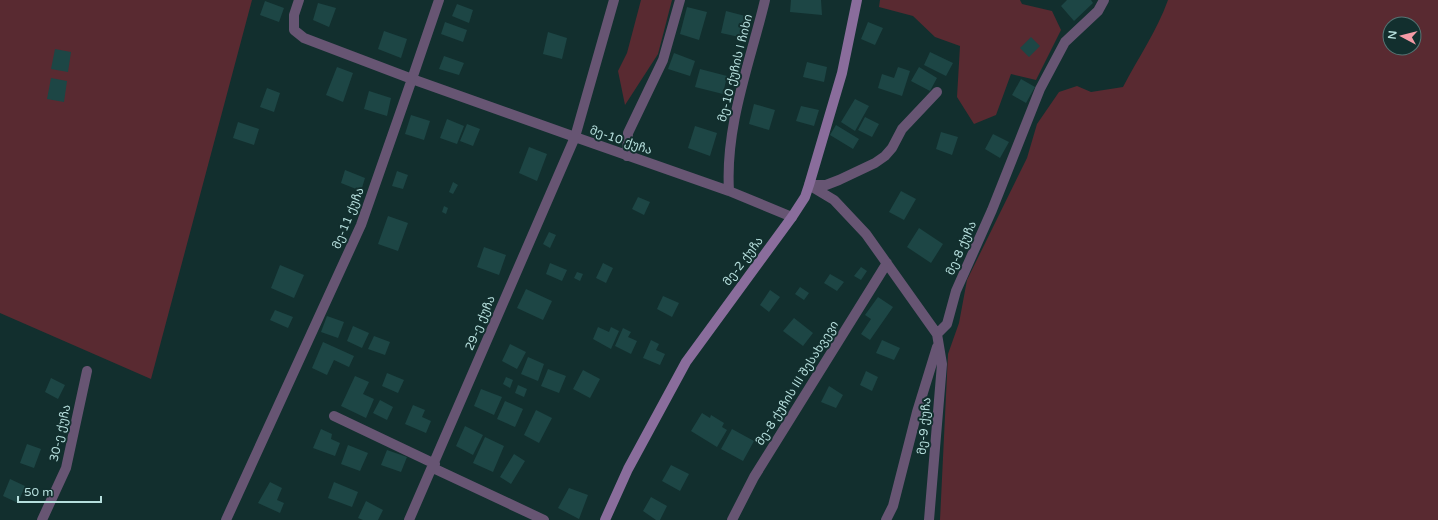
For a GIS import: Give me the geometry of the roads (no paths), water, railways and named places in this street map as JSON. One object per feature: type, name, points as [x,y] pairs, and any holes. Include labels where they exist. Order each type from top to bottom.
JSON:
[{"type":"main road","name":"მე-2 ქუჩა","points":[[605,520],[628,468],[686,362],[792,218],[805,197],[842,73],[857,0]]},
{"type":"street","points":[[299,0],[294,15],[294,30],[304,38],[575,138]]},
{"type":"street","name":"მე-11 ქუჩა","points":[[226,520],[361,225],[439,0]]},
{"type":"street","name":"მე-10 ქუჩა","points":[[614,0],[575,138],[729,191],[792,218]]},
{"type":"street","points":[[627,156],[628,133],[663,60],[680,0]]},
{"type":"street","name":"მე-10 ქუჩის I ჩიხი","points":[[729,191],[728,168],[733,127],[740,91],[765,0]]},
{"type":"street","name":"მე-8 ქუჩა","points":[[938,338],[947,324],[956,290],[992,210],[1040,89],[1065,42],[1098,11],[1104,0]]},
{"type":"street","points":[[809,185],[826,185],[839,180],[885,156],[892,148],[902,129],[936,92]]},
{"type":"street","name":"29-ე ქუჩა","points":[[409,520],[434,466],[575,138]]},
{"type":"street","points":[[809,185],[834,200],[849,214],[866,234],[887,262],[938,338],[930,374],[917,412],[893,506],[886,520]]},
{"type":"street","name":"მე-8 ქუჩის III შესახვევი","points":[[732,520],[754,476],[887,262]]},
{"type":"street","name":"მე-9 ქუჩა","points":[[929,520],[942,364],[938,338]]},
{"type":"street","name":"30-ე ქუჩა","points":[[42,520],[66,468],[87,371]]},
{"type":"street","points":[[334,416],[544,520]]}]
